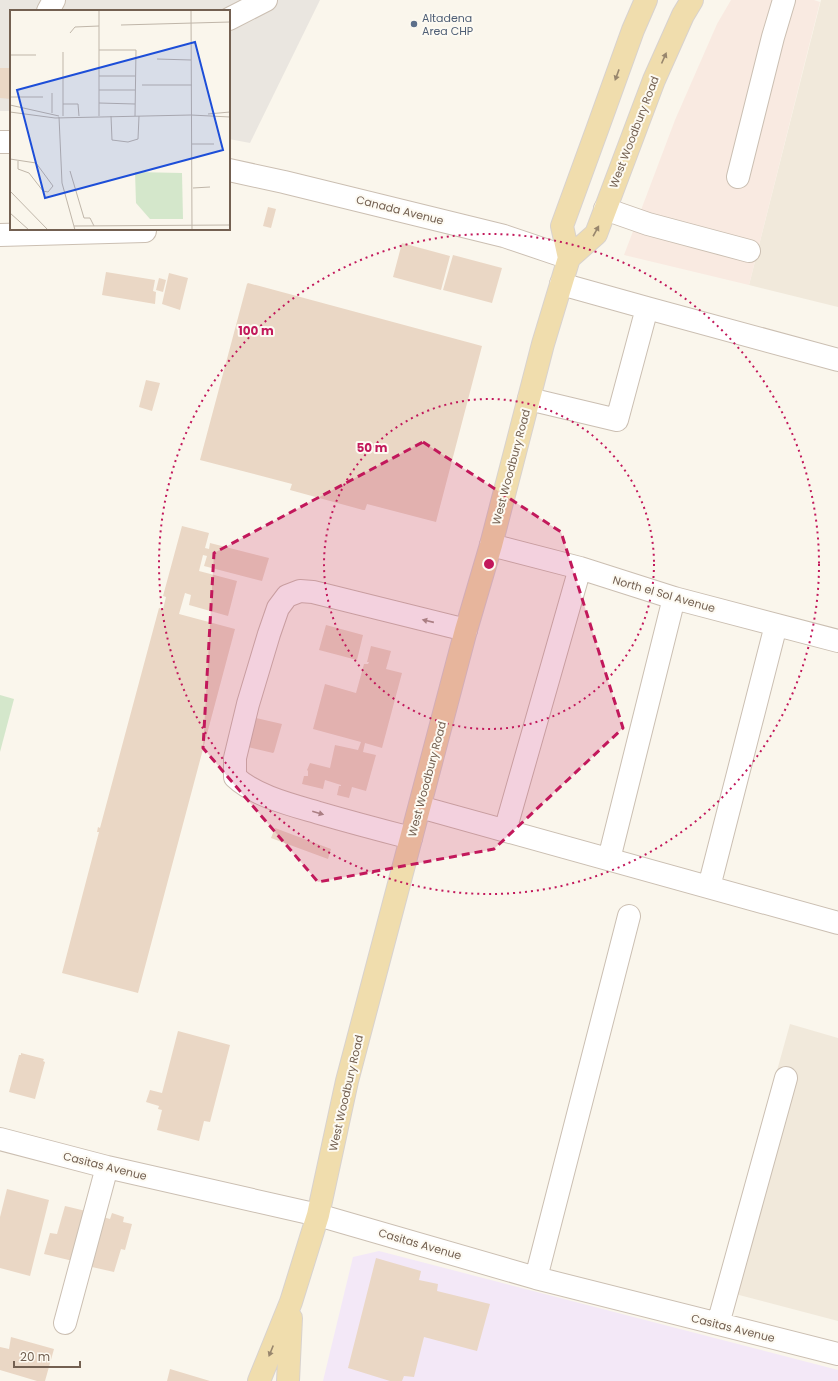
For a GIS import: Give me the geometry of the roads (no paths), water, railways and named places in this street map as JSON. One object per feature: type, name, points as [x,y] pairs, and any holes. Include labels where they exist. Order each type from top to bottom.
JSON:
[{"type":"main road","name":"West Woodbury Road","points":[[259,1381],[291,1302],[318,1215],[347,1081],[466,630],[491,545],[529,399],[569,258],[562,226],[646,0]]},
{"type":"main road","name":"West Woodbury Road","points":[[569,258],[596,234],[654,80],[683,15],[692,0]]},
{"type":"main road","name":"West Woodbury Road","points":[[288,1381],[291,1302]]},
{"type":"street","points":[[49,10],[54,0]]},
{"type":"street","points":[[230,18],[266,0]]},
{"type":"street","points":[[738,177],[773,37],[784,0]]},
{"type":"street","name":"Canada Avenue","points":[[230,170],[504,236],[569,258]]},
{"type":"street","points":[[605,209],[648,224],[749,251]]},
{"type":"street","points":[[0,235],[145,231]]},
{"type":"street","points":[[561,284],[838,360]]},
{"type":"street","points":[[529,399],[617,420],[647,308]]},
{"type":"street","name":"North el Sol Avenue","points":[[491,545],[580,568],[674,598],[838,641]]},
{"type":"street","points":[[505,831],[580,568]]},
{"type":"street","points":[[411,838],[280,802],[243,785],[235,777],[235,758],[248,704],[278,608],[287,596],[300,592],[313,592],[466,630]]},
{"type":"street","points":[[609,859],[674,598]]},
{"type":"street","points":[[710,887],[776,625]]},
{"type":"street","points":[[420,807],[838,923]]},
{"type":"street","points":[[536,1278],[629,916]]},
{"type":"street","points":[[718,1324],[786,1078]]},
{"type":"street","name":"Casitas Avenue","points":[[0,1139],[107,1167],[318,1215],[536,1278],[838,1354]]},
{"type":"street","points":[[65,1323],[107,1167]]},
{"type":"place","name":"Altadena Area CHP","points":[[414,24]]}]
